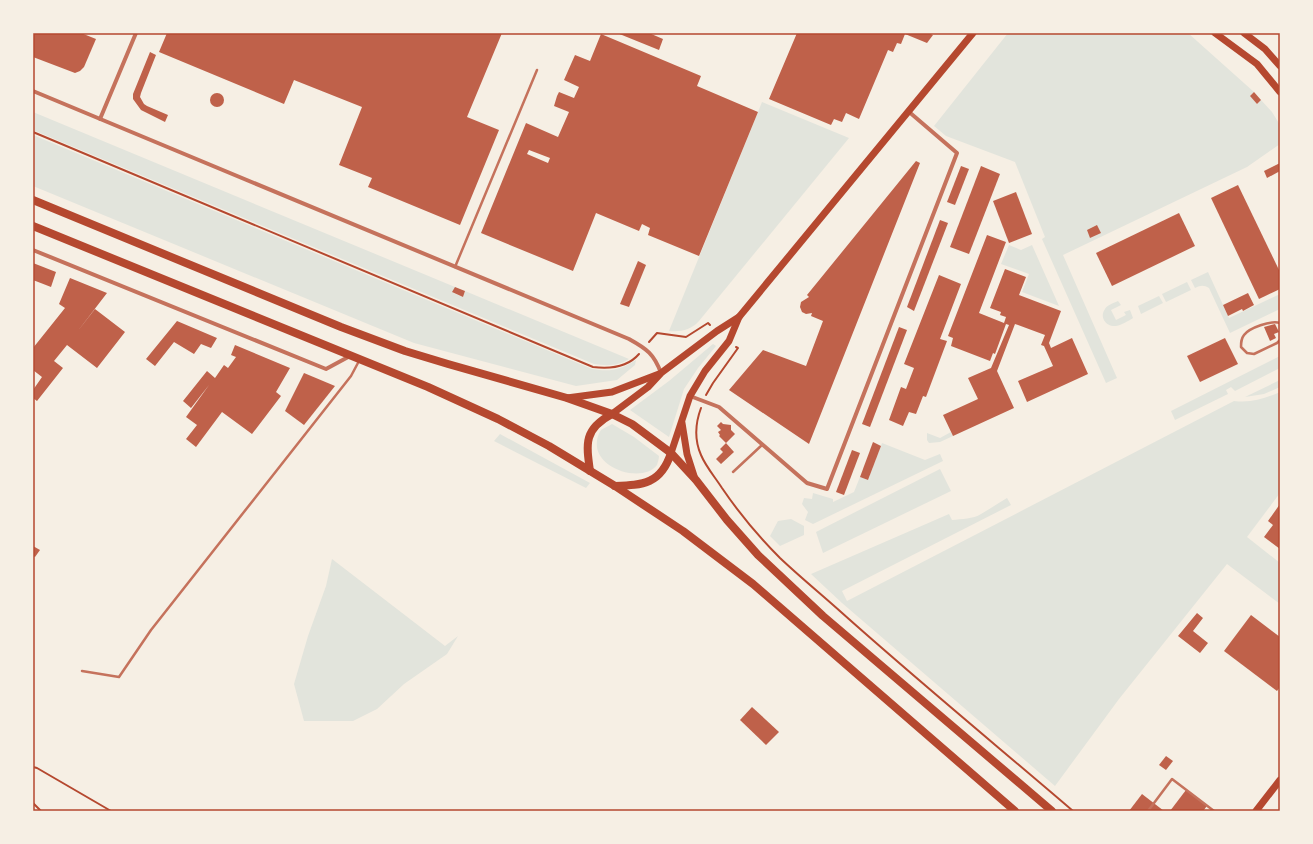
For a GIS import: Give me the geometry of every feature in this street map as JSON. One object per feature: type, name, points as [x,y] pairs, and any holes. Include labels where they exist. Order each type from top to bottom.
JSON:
[{"type":"main road","points":[[1215,33],[1257,64],[1280,92]]},
{"type":"main road","points":[[1244,33],[1265,49],[1280,66]]},
{"type":"main road","points":[[615,486],[633,485],[650,481],[660,474],[667,463],[690,396],[704,371],[729,341],[739,317],[971,34]]},
{"type":"main road","points":[[33,200],[341,327],[398,348],[448,364],[567,398],[612,414],[632,424],[670,453],[696,480],[727,520],[758,555],[823,616],[1052,811]]},
{"type":"main road","points":[[33,226],[428,387],[549,446],[615,486],[683,531],[753,584],[1015,811]]},
{"type":"main road","points":[[590,471],[588,440],[594,426],[648,387],[661,373],[717,331],[739,317]]},
{"type":"main road","points":[[567,398],[612,392],[661,373]]},
{"type":"main road","points":[[682,421],[688,454],[696,480]]},
{"type":"main road","points":[[1256,811],[1280,780]]},
{"type":"street","points":[[100,119],[136,33]]},
{"type":"street","points":[[33,91],[629,339],[649,351],[658,363],[661,373]]},
{"type":"street","points":[[690,396],[719,407],[807,483],[827,489],[958,154],[908,111]]},
{"type":"street","points":[[33,250],[326,369],[350,356]]},
{"type":"lane","points":[[454,267],[537,70]]},
{"type":"lane","points":[[1280,323],[1276,321],[1267,322],[1245,334],[1241,340],[1241,347],[1247,353],[1254,354],[1277,343],[1280,340]]},
{"type":"lane","points":[[82,671],[119,677],[151,630],[351,376],[360,360]]},
{"type":"lane","points":[[734,472],[763,444]]},
{"type":"lane","points":[[1148,811],[1172,779],[1214,811]]},
{"type":"path","points":[[33,767],[111,811]]},
{"type":"path","points":[[33,803],[41,811]]},
{"type":"shaded area","points":[[1008,33],[1188,33],[1254,92],[1250,96],[1257,104],[1261,100],[1272,112],[1280,125],[1280,144],[1247,167],[1063,255],[1117,378],[1106,383],[1042,239],[1045,237],[1015,162],[946,136],[934,126]]},
{"type":"shaded area","points":[[762,102],[849,138],[699,321],[686,330],[669,331]]},
{"type":"shaded area","points":[[33,112],[455,287],[453,293],[463,297],[465,291],[629,359],[612,365],[594,364],[33,130]]},
{"type":"shaded area","points":[[33,135],[592,369],[615,369],[636,360],[635,365],[617,380],[576,386],[414,343],[33,186]]},
{"type":"shaded area","points":[[1009,245],[1021,250],[1032,245],[1059,306],[1022,292],[1029,274],[1001,264]]},
{"type":"shaded area","points":[[1208,272],[1229,318],[1280,294],[1280,309],[1230,333],[1209,288],[1206,286],[1199,286],[1195,288],[1191,280]]},
{"type":"shaded area","points":[[1187,282],[1191,290],[1166,302],[1162,294]]},
{"type":"shaded area","points":[[1159,296],[1163,303],[1141,314],[1138,306]]},
{"type":"shaded area","points":[[1118,301],[1121,305],[1111,310],[1116,320],[1126,315],[1124,312],[1130,310],[1133,318],[1120,325],[1112,326],[1104,321],[1103,312],[1107,306]]},
{"type":"shaded area","points":[[713,344],[716,346],[698,368],[684,389],[669,437],[630,410],[669,381]]},
{"type":"shaded area","points":[[1280,356],[1280,368],[1235,391],[1231,387],[1226,390],[1228,394],[1175,420],[1171,411]]},
{"type":"shaded area","points":[[1280,380],[1280,387],[1264,394],[1245,397]]},
{"type":"shaded area","points":[[1280,392],[1280,493],[1247,537],[1280,563],[1280,604],[1227,564],[1119,699],[1055,786],[842,603],[811,574],[949,514],[952,520],[978,516],[1007,498],[1011,505],[842,591],[847,601],[1234,401],[1257,400]]},
{"type":"shaded area","points":[[612,424],[634,437],[659,456],[657,465],[650,471],[631,473],[620,471],[603,459],[598,451],[597,438],[601,430]]},
{"type":"shaded area","points":[[951,432],[953,436],[940,442],[929,443],[927,440],[927,433],[940,438]]},
{"type":"shaded area","points":[[500,434],[590,483],[586,488],[494,441]]},
{"type":"shaded area","points":[[882,443],[925,460],[940,454],[943,461],[813,524],[805,520],[808,512],[802,504],[804,498],[812,499],[813,493],[833,499],[833,502],[854,492],[860,477],[868,480]]},
{"type":"shaded area","points":[[940,469],[951,491],[823,553],[816,532]]},
{"type":"shaded area","points":[[791,519],[804,526],[804,535],[780,546],[770,536],[778,521]]},
{"type":"shaded area","points":[[332,559],[445,646],[458,636],[447,654],[404,684],[377,709],[353,721],[304,721],[294,684],[308,636],[326,586]]},
{"type":"building","points":[[33,33],[81,33],[96,39],[84,67],[75,73],[33,57]]},
{"type":"building","points":[[167,33],[502,33],[467,117],[499,130],[460,225],[368,187],[372,178],[339,165],[362,107],[294,80],[284,104],[159,52]]},
{"type":"building","points":[[617,33],[649,33],[663,39],[659,50]]},
{"type":"building","points":[[797,33],[928,33],[933,35],[927,43],[905,34],[901,44],[897,43],[893,52],[888,50],[859,119],[846,113],[842,122],[834,119],[831,125],[769,99]]},
{"type":"building","points":[[601,34],[701,76],[697,86],[758,112],[699,256],[648,235],[650,228],[642,224],[639,231],[596,213],[573,271],[481,233],[526,123],[558,137],[569,112],[554,106],[557,96],[559,92],[574,98],[579,87],[564,80],[575,55],[590,61]],"holes":[[[529,150],[550,158],[548,163],[527,154]]]},
{"type":"building","points":[[150,52],[156,55],[140,97],[147,106],[168,115],[165,122],[141,110],[133,99],[133,94]]},
{"type":"building","points":[[1254,92],[1261,100],[1257,104],[1250,96]]},
{"type":"building","points":[[214,93],[220,93],[224,97],[224,103],[220,107],[214,107],[210,103],[210,97]]},
{"type":"building","points":[[916,161],[920,163],[809,444],[729,390],[763,350],[806,366],[823,321],[811,316],[812,313],[806,314],[802,312],[800,307],[801,302],[809,297],[807,295]]},
{"type":"building","points":[[1280,163],[1280,171],[1267,178],[1264,171]]},
{"type":"building","points":[[961,166],[969,169],[955,205],[947,202]]},
{"type":"building","points":[[981,166],[1000,174],[969,254],[950,247]]},
{"type":"building","points":[[1238,185],[1280,272],[1280,289],[1259,299],[1211,198]]},
{"type":"building","points":[[1016,192],[1032,234],[1009,243],[993,201]]},
{"type":"building","points":[[1179,213],[1195,246],[1112,286],[1096,253]]},
{"type":"building","points":[[940,220],[948,223],[914,311],[907,307]]},
{"type":"building","points":[[1097,225],[1101,233],[1090,238],[1087,230]]},
{"type":"building","points":[[987,235],[1006,242],[979,313],[1004,323],[1006,317],[1000,315],[1001,312],[990,308],[1005,269],[1026,277],[1019,295],[1061,311],[1049,343],[1051,348],[1072,338],[1088,374],[1027,402],[1018,381],[1053,366],[1044,346],[1041,345],[1045,335],[1015,324],[997,371],[1014,408],[953,436],[943,415],[978,399],[968,378],[991,368],[1009,325],[1006,324],[995,354],[993,353],[990,361],[951,346],[953,338],[948,336]]},
{"type":"building","points":[[638,261],[646,265],[629,307],[620,304]]},
{"type":"building","points":[[33,263],[56,272],[51,287],[33,280]]},
{"type":"building","points":[[939,275],[961,284],[940,339],[947,341],[926,397],[923,396],[916,414],[909,412],[903,426],[889,420],[901,387],[906,389],[914,368],[904,364]]},
{"type":"building","points":[[70,278],[107,293],[77,332],[95,309],[125,332],[97,368],[67,345],[54,361],[63,368],[37,401],[33,398],[33,390],[42,377],[33,370],[33,348],[65,308],[59,304]]},
{"type":"building","points":[[455,287],[465,291],[463,297],[452,292]]},
{"type":"building","points":[[1248,293],[1254,305],[1243,311],[1242,309],[1228,316],[1223,305]]},
{"type":"building","points":[[177,321],[217,338],[211,348],[201,344],[194,354],[174,342],[155,366],[146,359]]},
{"type":"building","points":[[1275,324],[1279,332],[1274,334],[1276,338],[1270,341],[1264,327]]},
{"type":"building","points":[[899,327],[907,330],[870,427],[862,424]]},
{"type":"building","points":[[1225,338],[1238,364],[1200,382],[1187,356]]},
{"type":"building","points":[[235,345],[290,368],[276,392],[281,396],[252,434],[222,412],[196,447],[186,439],[197,425],[186,417],[209,385],[191,408],[183,401],[207,371],[215,378],[224,365],[228,368],[236,357],[231,355]]},
{"type":"building","points":[[304,373],[335,386],[304,425],[285,411]]},
{"type":"building","points":[[721,422],[723,424],[731,425],[731,430],[735,434],[726,443],[719,436],[720,435],[718,432],[721,430],[717,426]]},
{"type":"building","points":[[873,442],[881,446],[868,480],[860,477]]},
{"type":"building","points":[[726,443],[734,452],[721,464],[716,459],[723,452],[720,449]]},
{"type":"building","points":[[852,450],[860,453],[844,495],[836,492]]},
{"type":"building","points":[[1280,504],[1280,549],[1264,537],[1273,525],[1268,521]]},
{"type":"building","points":[[33,546],[40,550],[35,557],[33,556]]},
{"type":"building","points":[[1197,613],[1203,618],[1193,631],[1208,643],[1200,653],[1178,636]]},
{"type":"building","points":[[1251,615],[1280,637],[1280,687],[1277,691],[1224,651]]},
{"type":"building","points":[[752,707],[779,732],[766,745],[740,720]]},
{"type":"building","points":[[1166,756],[1173,761],[1166,770],[1159,765]]},
{"type":"building","points":[[1186,790],[1207,806],[1203,811],[1170,811]]},
{"type":"building","points":[[1142,794],[1164,811],[1129,811]]}]
